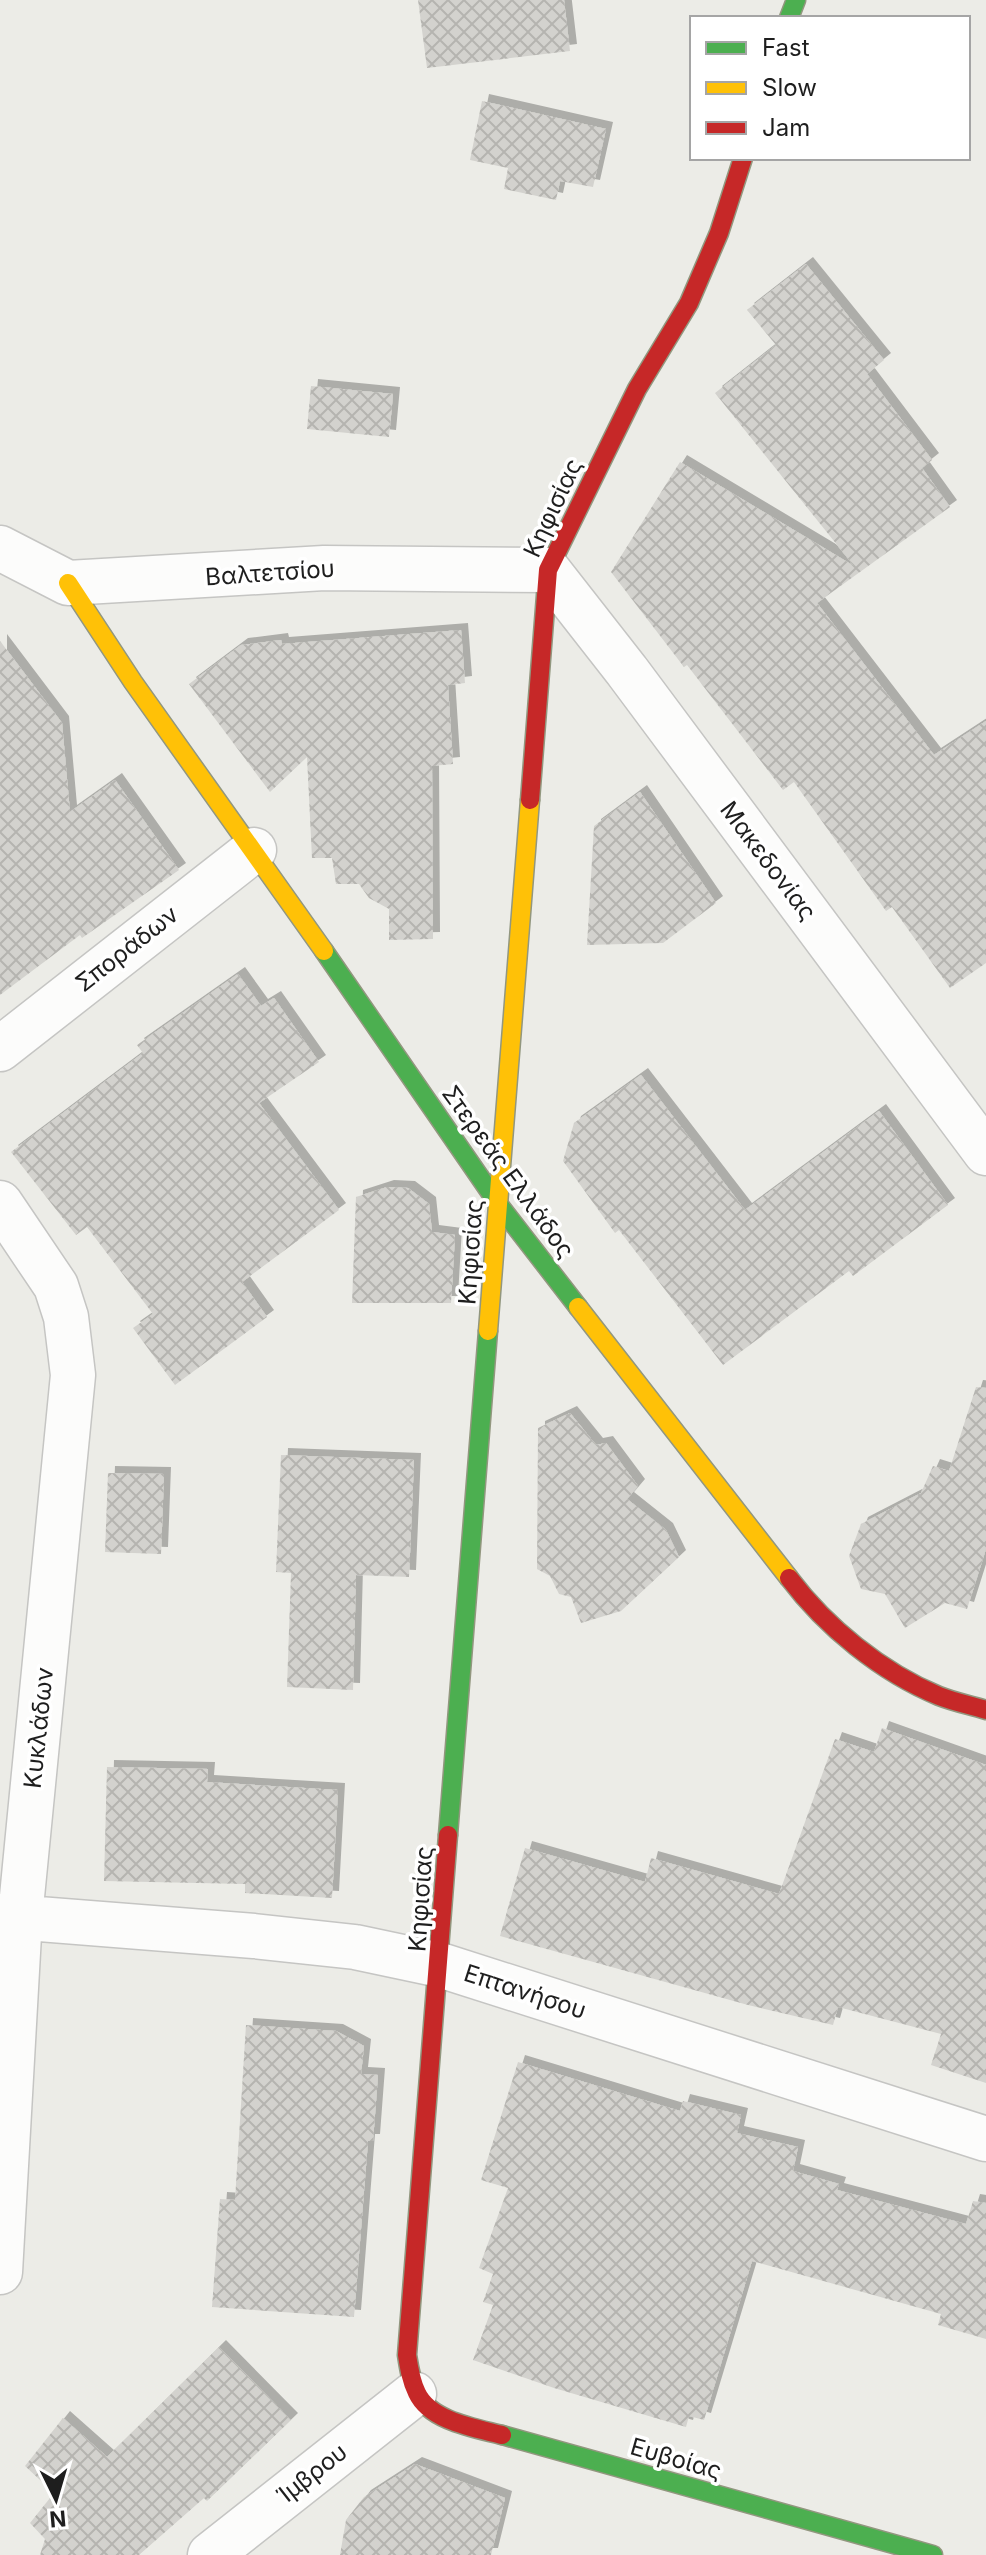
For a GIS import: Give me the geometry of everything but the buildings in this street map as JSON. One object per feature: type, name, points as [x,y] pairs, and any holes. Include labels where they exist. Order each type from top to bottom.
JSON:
[{"type":"street","name":"Κηφισίας","points":[[414,2394],[407,2355],[548,570],[637,389],[689,303],[719,233],[742,160]]},
{"type":"street","points":[[0,548],[68,583]]},
{"type":"street","name":"Βαλτετσίου","points":[[68,583],[324,568],[548,570]]},
{"type":"street","name":"Μακεδονίας","points":[[548,570],[627,671],[986,1153]]},
{"type":"street","name":"Στερεάς Ελλάδος","points":[[68,583],[133,682],[254,850],[499,1205],[804,1598],[843,1635],[892,1670],[938,1696],[984,1703]]},
{"type":"street","name":"Σποράδων","points":[[0,1049],[254,850]]},
{"type":"street","name":"Κυκλάδων","points":[[0,1203],[56,1286],[66,1317],[73,1375],[10,1917],[0,2272]]},
{"type":"street","name":"Επτανήσου","points":[[10,1917],[355,1947],[440,1965],[986,2139]]},
{"type":"street","name":"Ίμβρου","points":[[210,2555],[414,2394]]},
{"type":"street","name":"Ευβοίας","points":[[414,2394],[434,2412],[466,2425],[933,2555]]},
{"type":"traffic: fast","points":[[790,16],[796,0]]},
{"type":"traffic: fast","points":[[324,951],[499,1205],[578,1307]]},
{"type":"traffic: fast","points":[[448,1835],[488,1331]]},
{"type":"traffic: fast","points":[[502,2435],[933,2555]]},
{"type":"traffic: slow","points":[[68,583],[133,682],[324,951]]},
{"type":"traffic: slow","points":[[488,1331],[530,800]]},
{"type":"traffic: slow","points":[[578,1307],[789,1578]]},
{"type":"traffic: jam","points":[[530,800],[548,570],[637,389],[689,303],[719,233],[742,160]]},
{"type":"traffic: jam","points":[[789,1578],[837,1631],[876,1661],[939,1696],[986,1710]]},
{"type":"traffic: jam","points":[[448,1835],[407,2355],[410,2374],[423,2403],[454,2422],[502,2435]]}]
